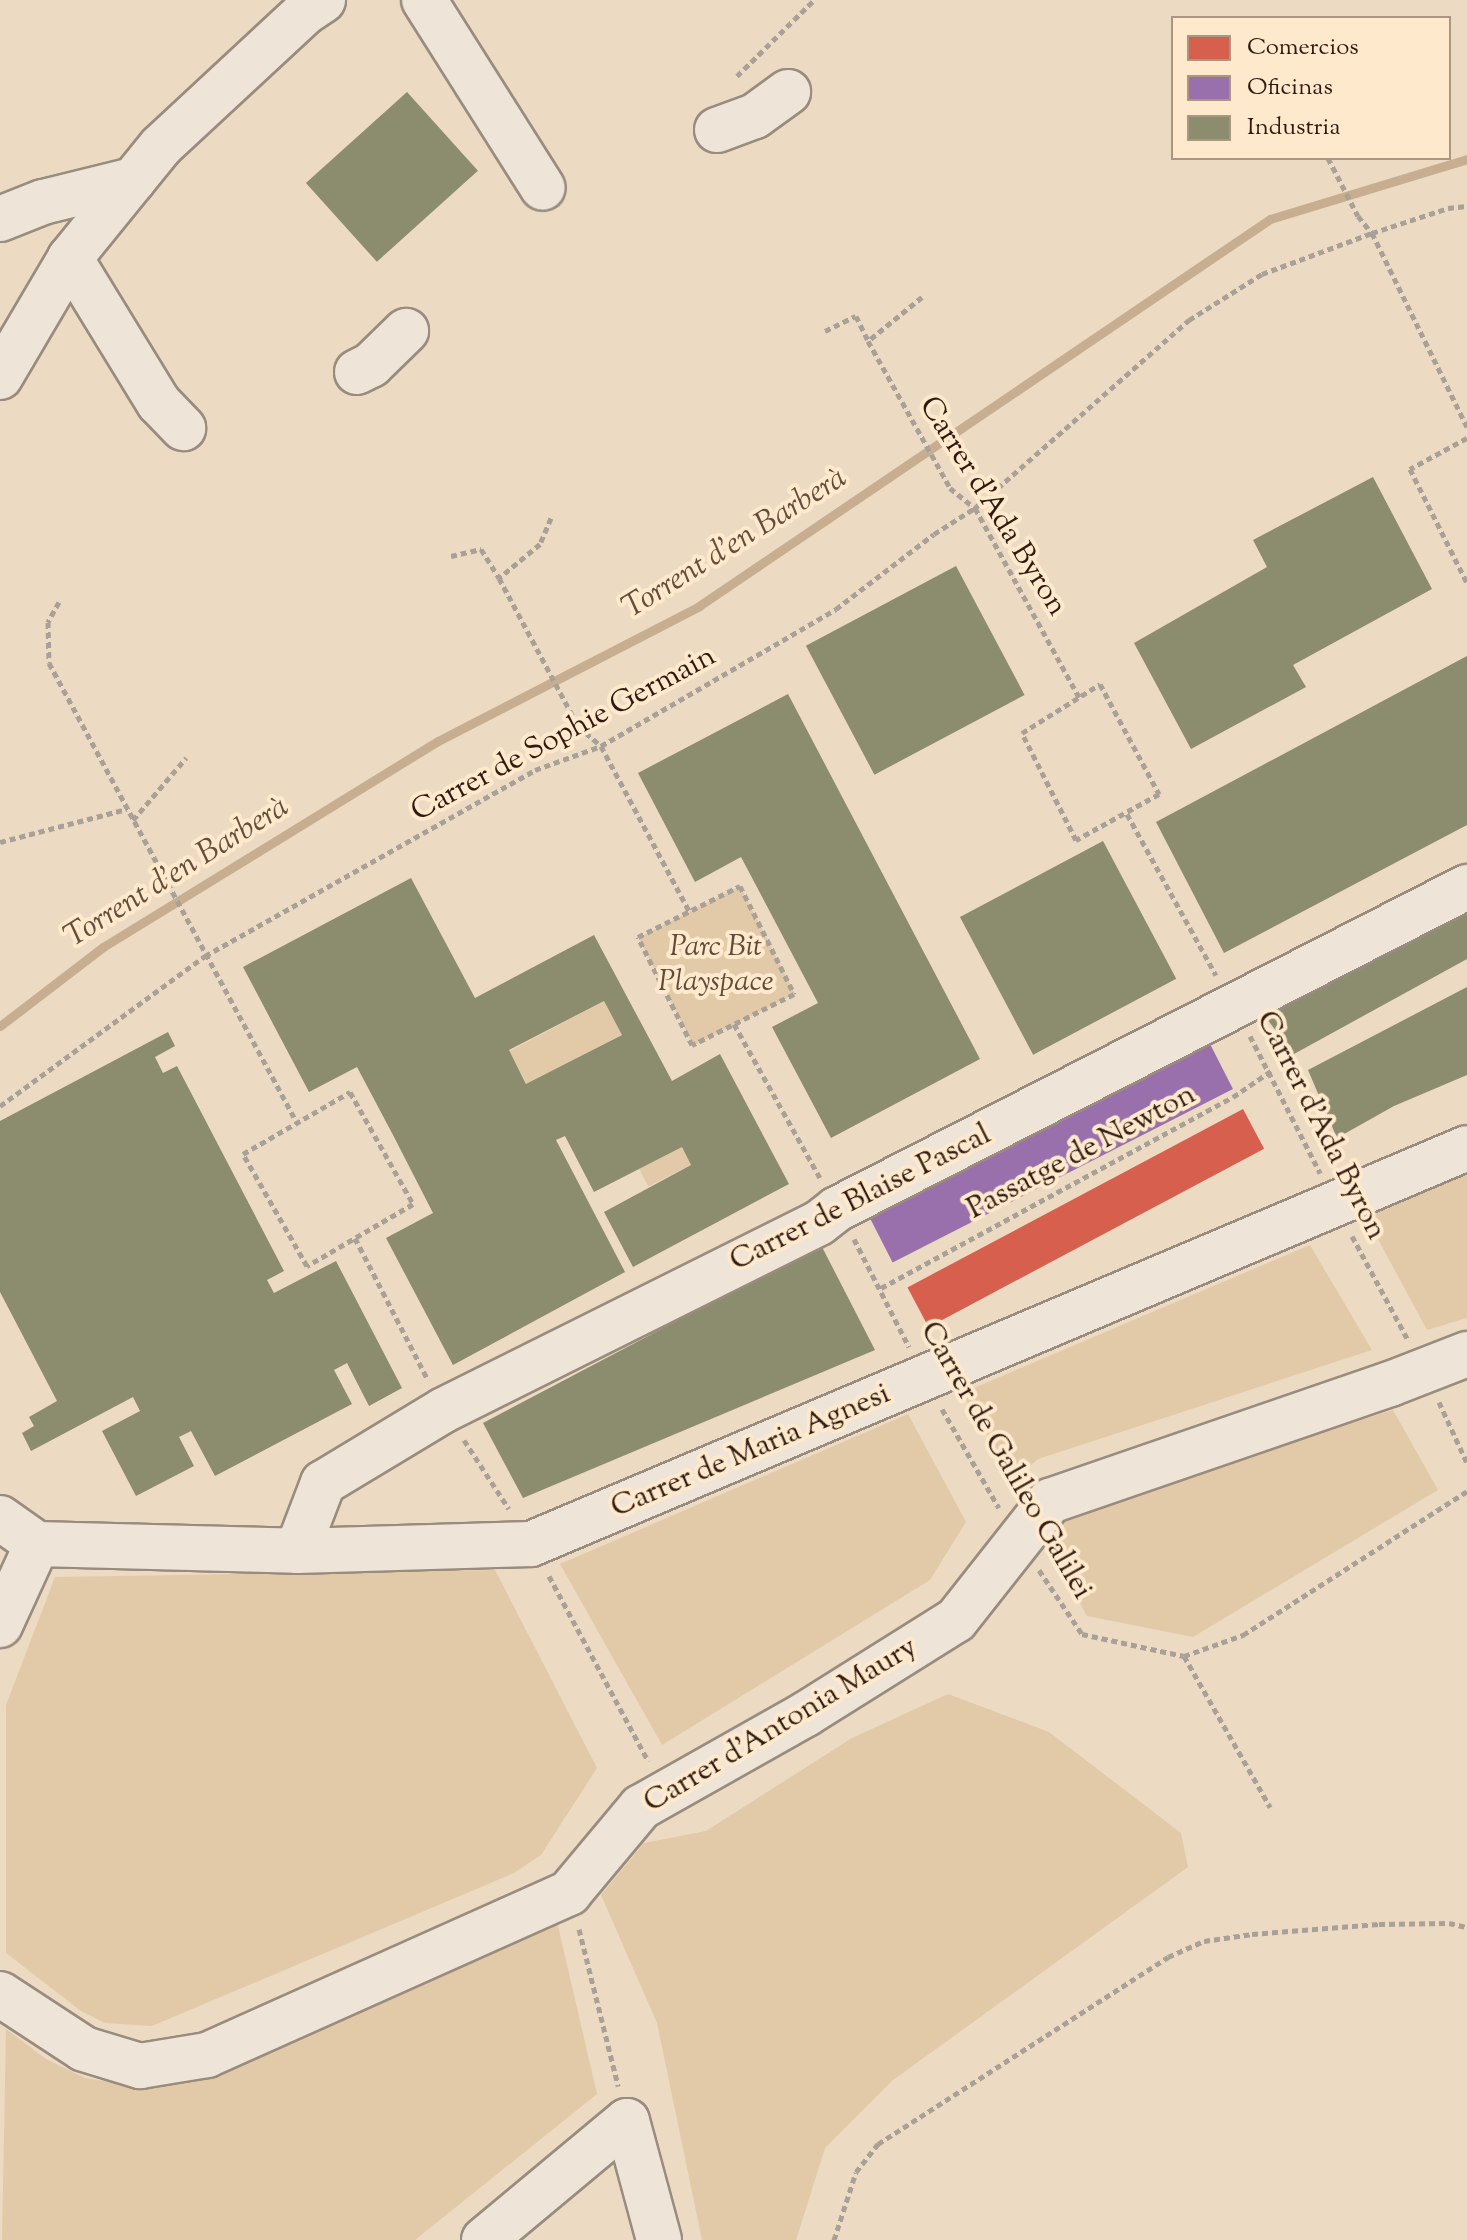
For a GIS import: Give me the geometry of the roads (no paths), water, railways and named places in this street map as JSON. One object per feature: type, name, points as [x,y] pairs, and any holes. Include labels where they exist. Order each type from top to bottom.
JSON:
[{"type":"street","points":[[3,368],[70,258],[161,146],[304,13],[323,0]]},
{"type":"street","points":[[424,0],[543,188]]},
{"type":"street","points":[[717,130],[755,116],[788,92]]},
{"type":"street","points":[[0,219],[43,202],[133,180]]},
{"type":"street","points":[[70,258],[159,403],[183,428]]},
{"type":"street","points":[[357,372],[371,365],[406,331]]},
{"type":"street","name":"Carrer de Blaise Pascal","points":[[297,1551],[323,1483],[444,1410],[819,1223],[837,1209],[1234,1009],[1467,887]]},
{"type":"street","name":"Carrer de Maria Agnesi","points":[[37,1544],[297,1551],[531,1544],[1467,1148]]},
{"type":"street","name":"Carrer d'Antonia Maury","points":[[0,1994],[84,2049],[140,2066],[207,2055],[569,1893],[641,1807],[806,1714],[956,1620],[1050,1501],[1467,1354]]},
{"type":"street","name":"Carrer d'Antonia Maury","points":[[1424,1371],[1467,1379]]},
{"type":"street","points":[[0,1518],[37,1544],[0,1625]]},
{"type":"street","points":[[484,2240],[627,2121],[659,2240]]},
{"type":"waterway","name":"Torrent d'en Barberà","points":[[0,1026],[103,947],[438,741],[699,606],[1270,219],[1467,159]]},
{"type":"park label","name":"Parc Bit Playspace","points":[[716,965]]}]
